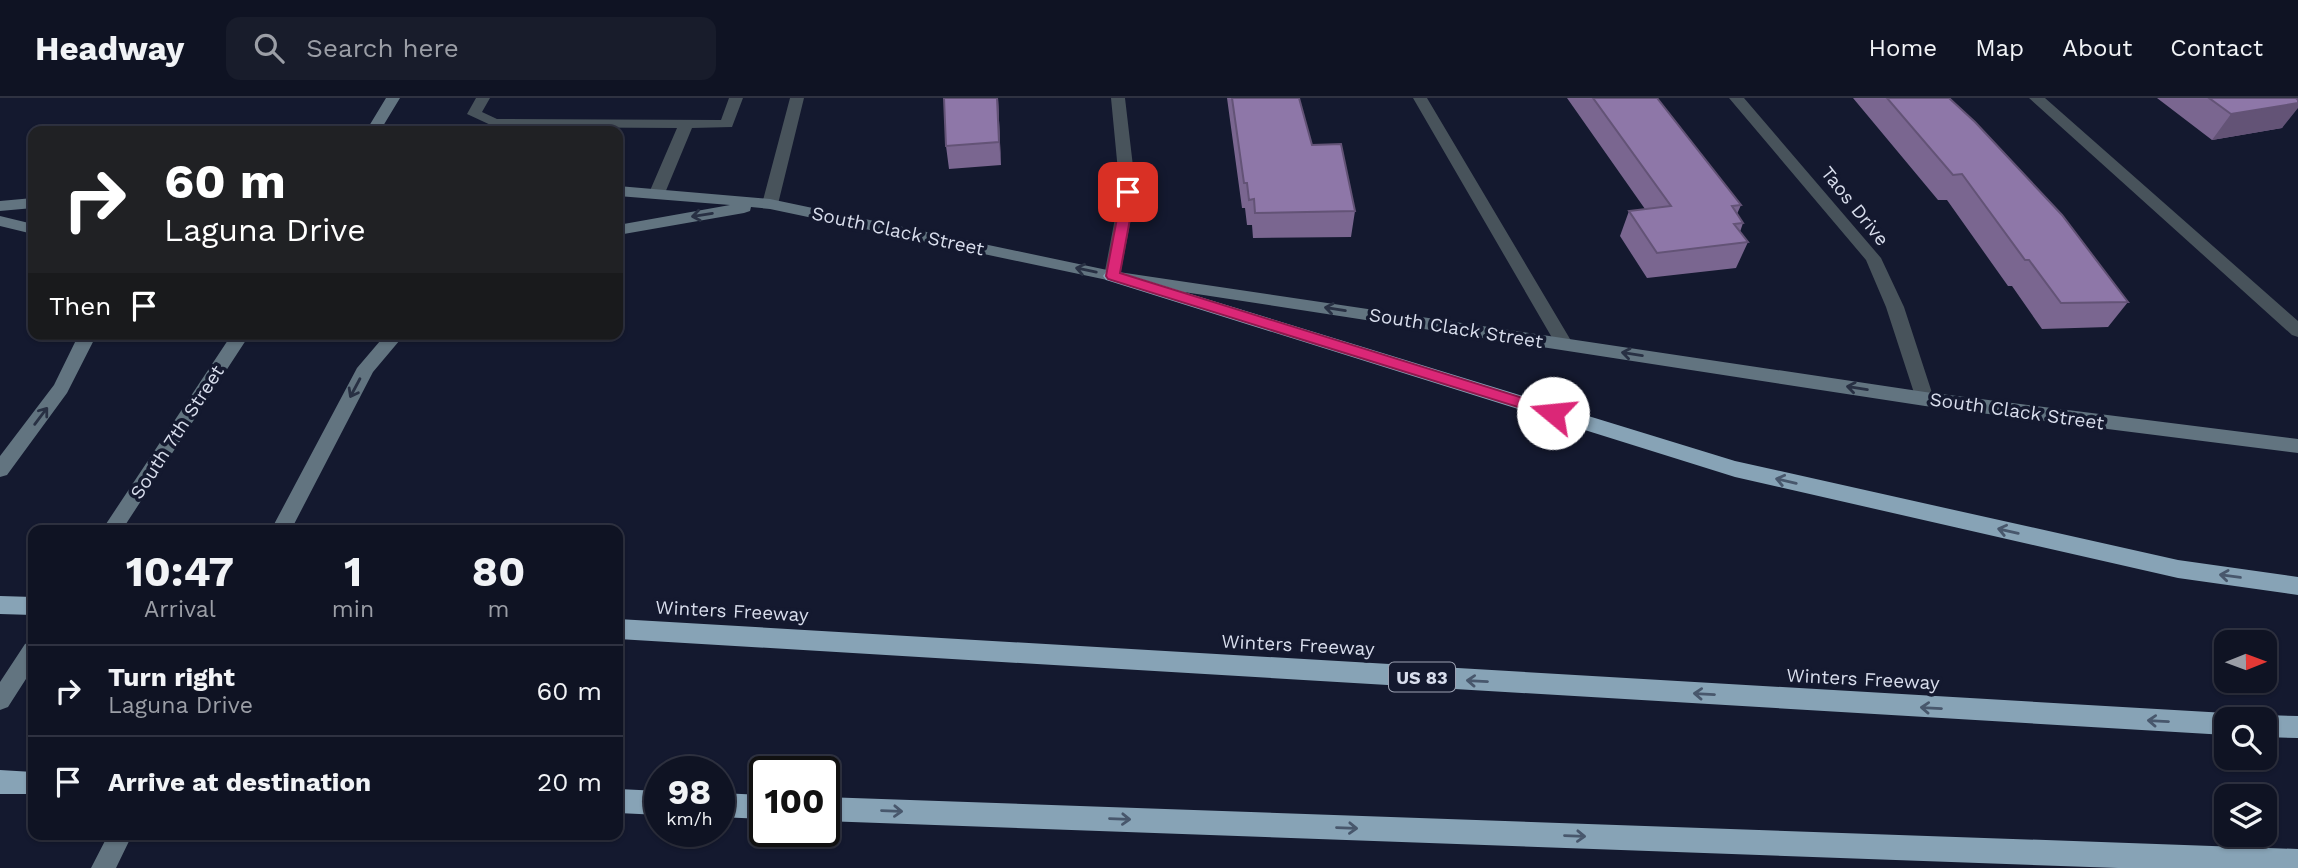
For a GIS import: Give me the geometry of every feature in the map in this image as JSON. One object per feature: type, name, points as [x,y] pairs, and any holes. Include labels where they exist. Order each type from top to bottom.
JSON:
[{"type":"highway","points":[[1112,276],[1735,469],[2178,569],[2298,586]]},
{"type":"highway","points":[[0,605],[28,606]]},
{"type":"highway","name":"Winters Freeway","points":[[623,629],[2214,723]]},
{"type":"highway","points":[[2277,726],[2298,727]]},
{"type":"highway","points":[[0,782],[28,783]]},
{"type":"highway","points":[[623,802],[644,803]]},
{"type":"highway","points":[[840,810],[2298,862]]},
{"type":"main road","points":[[376,126],[393,98]]},
{"type":"main road","name":"South Clack Street","points":[[623,191],[770,204],[1112,276],[1925,398],[2298,446]]},
{"type":"main road","points":[[0,206],[28,203]]},
{"type":"main road","points":[[623,229],[770,204]]},
{"type":"main road","points":[[0,221],[28,228]]},
{"type":"main road","points":[[0,470],[61,388],[85,340]]},
{"type":"main road","name":"South 7th Street","points":[[115,525],[237,340]]},
{"type":"main road","points":[[284,525],[366,368],[391,340]]},
{"type":"main road","points":[[0,700],[28,658]]},
{"type":"main road","points":[[103,868],[117,840]]},
{"type":"street","points":[[483,98],[474,114],[495,123],[686,124],[727,124],[736,98]]},
{"type":"street","points":[[770,204],[797,98]]},
{"type":"street","points":[[1112,276],[1128,192],[1118,98]]},
{"type":"street","points":[[1420,98],[1564,344]]},
{"type":"street","name":"Taos Drive","points":[[1736,98],[1873,258],[1895,307],[1925,398]]},
{"type":"street","points":[[2036,98],[2298,331]]},
{"type":"street","points":[[657,193],[686,124]]},
{"type":"building","points":[[944,98],[997,98],[999,142],[946,146]]},
{"type":"building","points":[[1232,98],[1299,98],[1312,145],[1341,144],[1355,211],[1255,213],[1254,199],[1249,200],[1247,183],[1244,183]]},
{"type":"building","points":[[1593,98],[1657,98],[1741,205],[1732,206],[1743,223],[1734,224],[1748,242],[1657,253],[1629,211],[1671,206]]},
{"type":"building","points":[[1887,98],[1949,98],[2062,215],[2128,302],[2061,303],[2029,260],[2025,260],[1962,174],[1953,175]]},
{"type":"building","points":[[2209,98],[2296,98],[2298,103],[2231,114]]},
{"type":"route","points":[[1128,192],[1112,276],[1553,413]]}]
